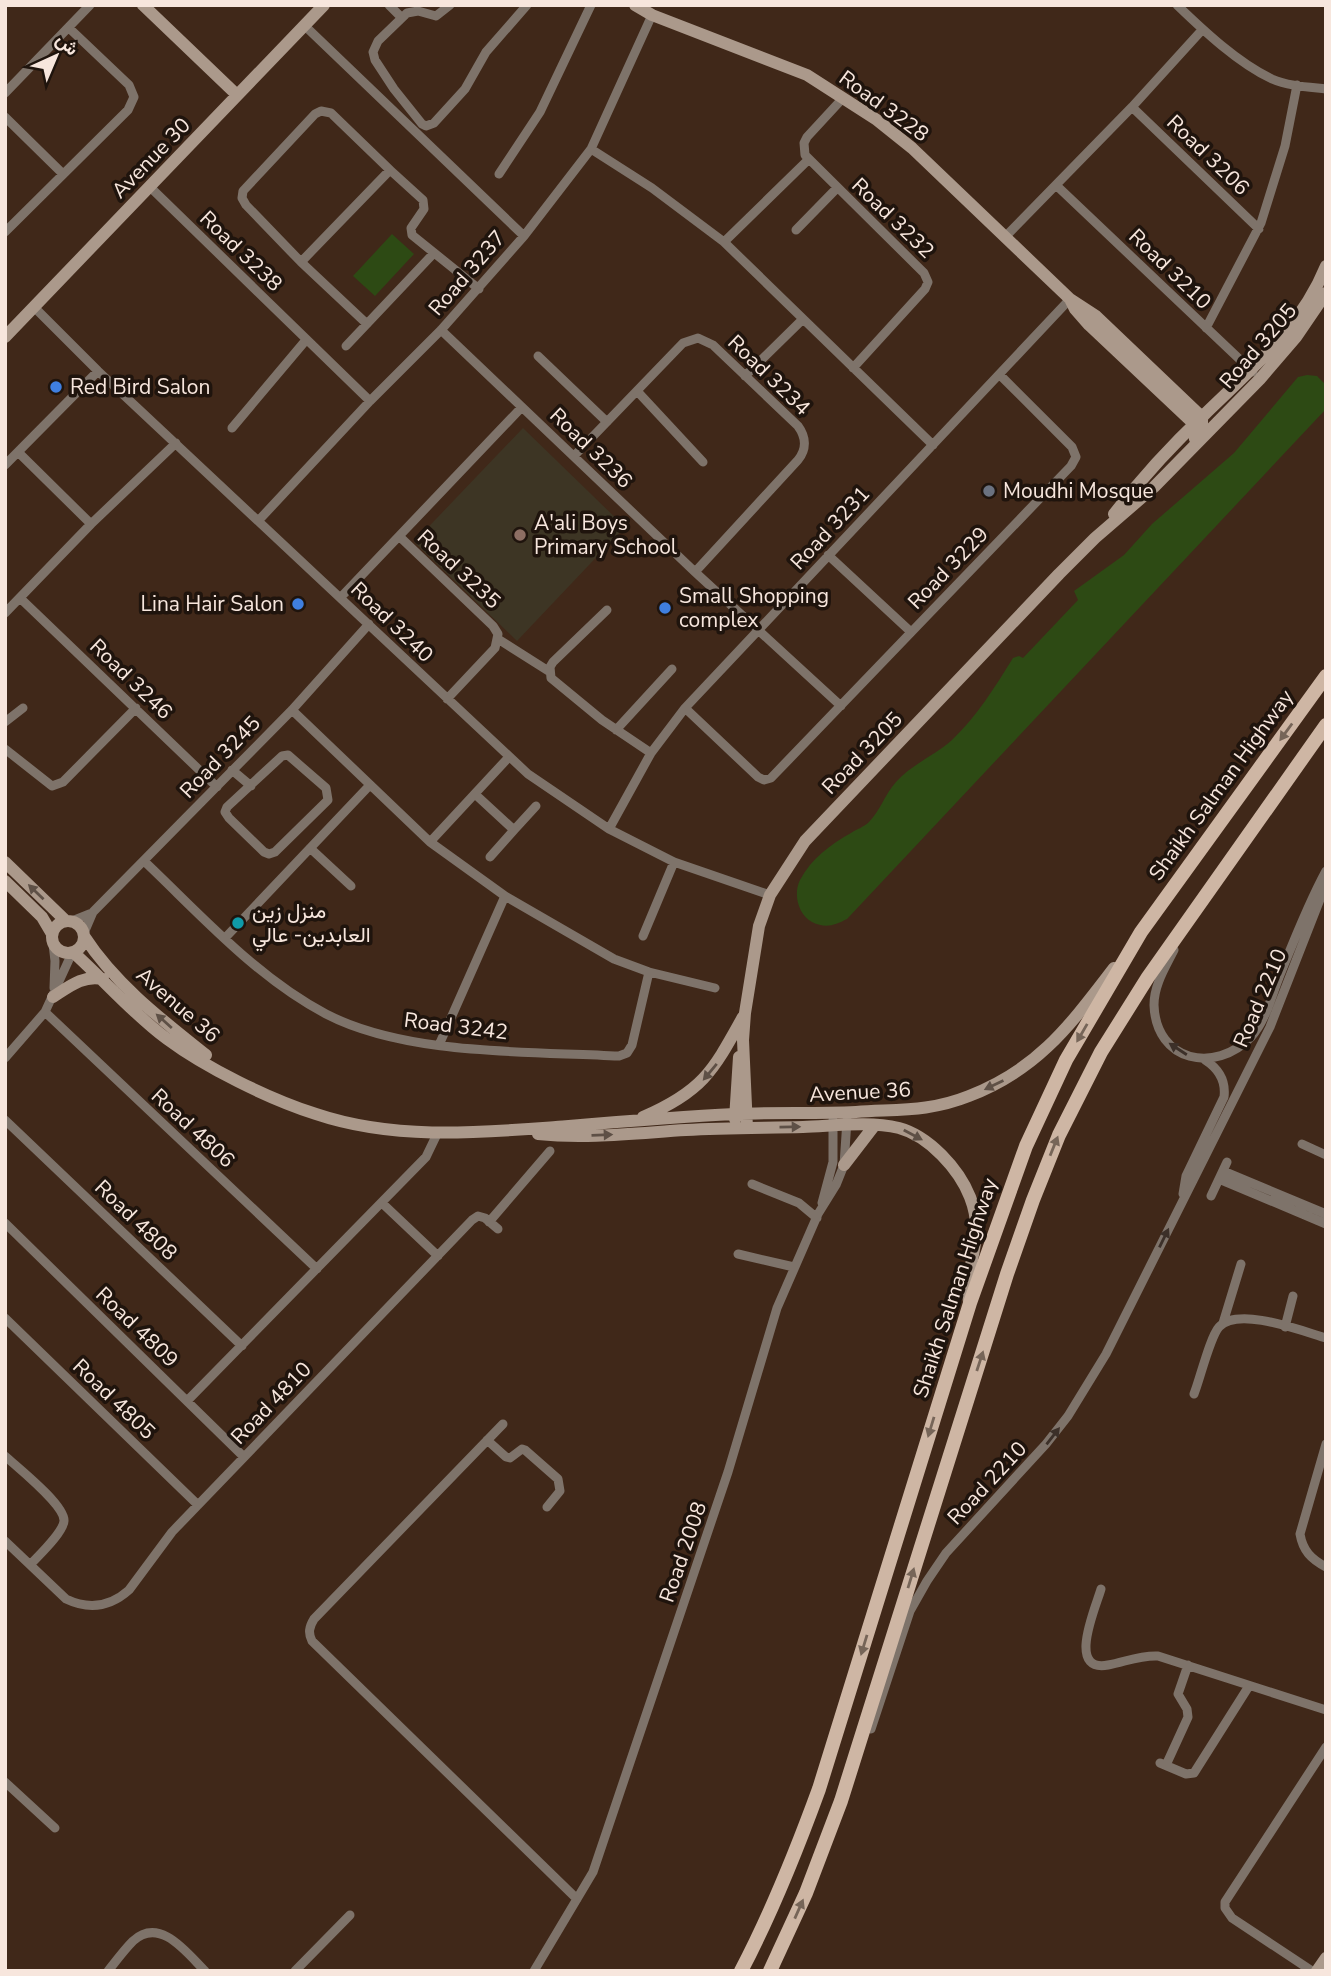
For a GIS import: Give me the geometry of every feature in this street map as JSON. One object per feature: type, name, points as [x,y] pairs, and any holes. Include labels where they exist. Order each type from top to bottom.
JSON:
[{"type":"main road","name":"Shaikh Salman Highway","points":[[741,1971],[764,1927],[793,1860],[819,1789],[970,1303],[1026,1146],[1066,1060],[1141,932],[1326,677]]},
{"type":"main road","points":[[770,1971],[806,1893],[841,1801],[1033,1200],[1059,1135],[1101,1052],[1190,916],[1326,725]]},
{"type":"street","points":[[5,93],[90,5]]},
{"type":"street","points":[[143,5],[237,95]]},
{"type":"street","name":"Avenue 30","points":[[5,337],[324,5]]},
{"type":"street","points":[[389,5],[401,17]]},
{"type":"street","points":[[450,5],[436,16],[412,11],[401,17],[376,44],[374,56],[394,89],[422,124],[429,126],[467,86],[486,52],[527,5]]},
{"type":"street","points":[[499,174],[534,124],[592,5]]},
{"type":"street","name":"Road 3228","points":[[635,5],[652,15],[807,75],[877,120],[912,148],[1070,299],[1096,316],[1199,423]]},
{"type":"street","points":[[1177,5],[1202,30],[1255,69],[1273,79],[1326,89]]},
{"type":"street","name":"Road 3237","points":[[259,520],[370,401],[441,330],[524,236],[591,149],[652,15]]},
{"type":"street","points":[[305,26],[524,236]]},
{"type":"street","points":[[5,232],[128,110],[134,97],[129,85],[69,28]]},
{"type":"street","points":[[1006,236],[1057,186],[1202,30]]},
{"type":"street","name":"Road 3206","points":[[1206,328],[1259,229],[1285,146],[1297,85]]},
{"type":"street","points":[[724,242],[808,160],[803,149],[804,143],[843,98]]},
{"type":"street","name":"Road 3206","points":[[1132,107],[1259,229]]},
{"type":"street","points":[[367,324],[301,262],[242,198],[243,191],[315,114],[325,110],[423,200],[424,209],[411,228],[411,233],[479,289]]},
{"type":"street","points":[[5,117],[63,174]]},
{"type":"street","points":[[591,149],[652,188],[724,242],[933,445]]},
{"type":"street","name":"Road 3232","points":[[808,160],[924,273],[928,282],[925,289],[853,368]]},
{"type":"street","points":[[301,262],[390,170]]},
{"type":"street","name":"Road 3210","points":[[1057,186],[1255,374]]},
{"type":"street","name":"Road 3238","points":[[150,187],[370,401]]},
{"type":"street","points":[[796,230],[837,188]]},
{"type":"street","points":[[346,346],[434,253]]},
{"type":"street","name":"Road 3205","points":[[741,1121],[745,1013],[759,926],[770,895],[804,841],[1095,538],[1154,486],[1216,422],[1287,333],[1317,287],[1326,266]]},
{"type":"street","name":"Road 3205","points":[[1095,538],[1135,487],[1199,423],[1296,337],[1326,293]]},
{"type":"street","name":"Road 3231","points":[[609,829],[651,753],[685,708],[1070,299]]},
{"type":"street","name":"Road 3240","points":[[34,307],[508,758],[558,796],[609,829],[674,862],[770,895]]},
{"type":"street","points":[[745,376],[803,319]]},
{"type":"street","name":"Road 3236","points":[[441,330],[695,572],[841,706]]},
{"type":"street","name":"Road 3234","points":[[574,456],[683,343],[693,338],[709,341],[797,426],[803,437],[804,448],[798,460],[695,572]]},
{"type":"street","points":[[232,428],[306,340]]},
{"type":"street","points":[[538,356],[607,422]]},
{"type":"street","points":[[5,465],[99,371]]},
{"type":"street","name":"Road 3229","points":[[685,708],[758,777],[764,780],[771,778],[1075,460],[1072,447],[1000,375]]},
{"type":"street","points":[[637,391],[703,462]]},
{"type":"street","name":"Road 3235","points":[[447,699],[495,648],[498,639],[493,625],[400,537],[522,407]]},
{"type":"street","points":[[1183,456],[1199,423],[1216,422]]},
{"type":"street","points":[[5,613],[91,524],[176,443]]},
{"type":"street","points":[[18,452],[91,524]]},
{"type":"street","points":[[341,597],[400,537]]},
{"type":"street","name":"Road 3229","points":[[828,555],[911,632]]},
{"type":"street","name":"Road 3246","points":[[20,598],[217,787]]},
{"type":"street","points":[[550,672],[554,662],[607,610]]},
{"type":"street","name":"Road 3245","points":[[84,935],[93,912],[292,709],[369,624]]},
{"type":"street","points":[[498,639],[550,672],[555,682],[615,730],[651,753]]},
{"type":"street","points":[[615,730],[672,669]]},
{"type":"street","points":[[5,722],[23,708]]},
{"type":"street","points":[[5,749],[52,786],[63,782],[136,708]]},
{"type":"street","points":[[292,709],[430,842],[505,896],[614,958],[649,972],[715,988]]},
{"type":"street","points":[[288,755],[326,788],[329,794],[328,800],[275,852],[269,854],[225,812],[227,807],[251,786],[282,756],[288,755]]},
{"type":"street","points":[[430,842],[508,758]]},
{"type":"street","points":[[232,769],[251,786]]},
{"type":"street","points":[[225,938],[369,786]]},
{"type":"street","points":[[476,795],[514,830]]},
{"type":"street","points":[[490,857],[536,806]]},
{"type":"street","points":[[310,848],[351,886]]},
{"type":"street","name":"Road 3242","points":[[144,861],[257,968],[284,988],[329,1015],[414,1042],[619,1056],[627,1053],[632,1045],[649,972]]},
{"type":"street","points":[[5,862],[69,921],[79,925],[84,935],[82,946],[73,953],[45,1012],[5,1058]]},
{"type":"street","points":[[643,936],[674,862]]},
{"type":"street","name":"Road 2210","points":[[1190,916],[1158,983],[1155,1014],[1167,1042],[1178,1051],[1190,1057],[1217,1058],[1237,1049],[1252,1036],[1262,1020],[1303,919],[1326,871]]},
{"type":"street","points":[[5,881],[38,912],[61,952],[73,953]]},
{"type":"street","name":"Road 2210","points":[[841,1801],[863,1752],[910,1611],[946,1553],[1023,1471],[1068,1416],[1106,1354],[1270,1027],[1326,884]]},
{"type":"street","points":[[439,1045],[505,896]]},
{"type":"street","name":"Road 3245","points":[[69,921],[93,912]]},
{"type":"street","points":[[54,997],[52,939],[57,925],[69,921]]},
{"type":"street","name":"Avenue 36","points":[[73,953],[167,1039],[207,1064],[258,1090],[301,1109],[342,1122],[393,1131],[438,1132],[636,1121],[833,1120],[940,1106],[998,1083],[1019,1071],[1054,1044],[1141,932]]},
{"type":"street","name":"Avenue 36","points":[[84,935],[115,976],[174,1030],[209,1058],[258,1090]]},
{"type":"street","points":[[54,997],[80,980],[103,979]]},
{"type":"street","name":"Road 4806","points":[[45,1012],[317,1269]]},
{"type":"street","points":[[636,1121],[687,1094],[706,1078],[745,1013]]},
{"type":"street","name":"Road 2210","points":[[1183,1199],[1186,1176],[1224,1097],[1220,1075],[1204,1059]]},
{"type":"street","name":"Avenue 36","points":[[847,1119],[910,1132],[931,1146],[957,1175],[970,1196],[977,1233],[968,1288],[970,1303]]},
{"type":"street","name":"Road 2008","points":[[534,1971],[593,1872],[729,1472],[777,1308],[844,1165],[847,1119]]},
{"type":"street","name":"Road 4808","points":[[5,1120],[242,1346]]},
{"type":"street","name":"Road 2008","points":[[818,1216],[833,1162],[833,1120]]},
{"type":"street","name":"Avenue 36","points":[[509,1130],[554,1136],[598,1136],[741,1121]]},
{"type":"street","points":[[844,1165],[874,1126]]},
{"type":"street","points":[[187,1401],[426,1157],[438,1132]]},
{"type":"street","points":[[1302,1144],[1326,1154]]},
{"type":"street","points":[[498,1229],[489,1222],[550,1151]]},
{"type":"street","points":[[1211,1196],[1223,1171],[1250,1187],[1319,1214],[1326,1224]]},
{"type":"street","points":[[752,1184],[799,1203],[818,1216]]},
{"type":"street","points":[[382,1203],[438,1256]]},
{"type":"street","name":"Road 4810","points":[[30,1565],[66,1599],[95,1606],[104,1605],[122,1596],[165,1541],[198,1505],[475,1218],[481,1216],[489,1222]]},
{"type":"street","name":"Road 4809","points":[[5,1223],[244,1457]]},
{"type":"street","points":[[738,1254],[794,1267]]},
{"type":"street","points":[[1194,1394],[1215,1332],[1223,1323],[1241,1264]]},
{"type":"street","points":[[1285,1327],[1293,1296]]},
{"type":"street","name":"Road 4805","points":[[5,1318],[198,1505]]},
{"type":"street","points":[[1223,1323],[1250,1318],[1326,1338]]},
{"type":"street","points":[[503,1424],[314,1619],[310,1636],[312,1641],[577,1899]]},
{"type":"street","points":[[487,1440],[506,1457],[510,1458],[522,1449],[525,1450],[558,1479],[560,1492],[547,1507]]},
{"type":"street","points":[[1326,1444],[1300,1534],[1308,1555],[1326,1567]]},
{"type":"street","points":[[5,1456],[60,1508],[64,1521],[60,1531],[30,1565],[5,1541]]},
{"type":"street","points":[[1101,1589],[1084,1649],[1089,1660],[1099,1666],[1158,1656],[1326,1710]]},
{"type":"street","points":[[1188,1665],[1178,1694],[1188,1717],[1163,1764],[1188,1774],[1196,1771],[1249,1686]]},
{"type":"street","points":[[1312,1971],[1232,1918],[1225,1908],[1228,1896],[1326,1747]]},
{"type":"street","points":[[5,1782],[55,1828]]},
{"type":"street","points":[[295,1971],[350,1915]]},
{"type":"street","points":[[108,1971],[134,1941],[151,1933],[174,1940],[205,1971]]},
{"type":"street","points":[[1317,1971],[1326,1958]]},
{"type":"shaded area","name":"A'ali Boys Primary School","points":[[523,428],[625,527],[517,641],[414,542]]},
{"type":"green space","points":[[392,234],[414,254],[375,296],[353,276]]},
{"type":"green space","points":[[1317,376],[1326,385],[1326,409],[847,919],[826,926],[807,918],[800,909],[797,891],[800,880],[816,859],[836,842],[869,822],[896,782],[961,731],[978,711],[1013,658],[1023,658],[1078,600],[1074,591],[1124,555],[1152,524],[1234,453],[1298,377]]},
{"type":"place","name":"Red Bird Salon","points":[[56,387]]},
{"type":"place","name":"Moudhi Mosque","points":[[989,491]]},
{"type":"place","name":"A'ali Boys Primary School","points":[[520,535]]},
{"type":"place","name":"Lina Hair Salon","points":[[298,604]]},
{"type":"place","name":"Small Shopping complex","points":[[665,608]]},
{"type":"place","name":"منزل زين العابدين- عالي","points":[[238,923]]}]
